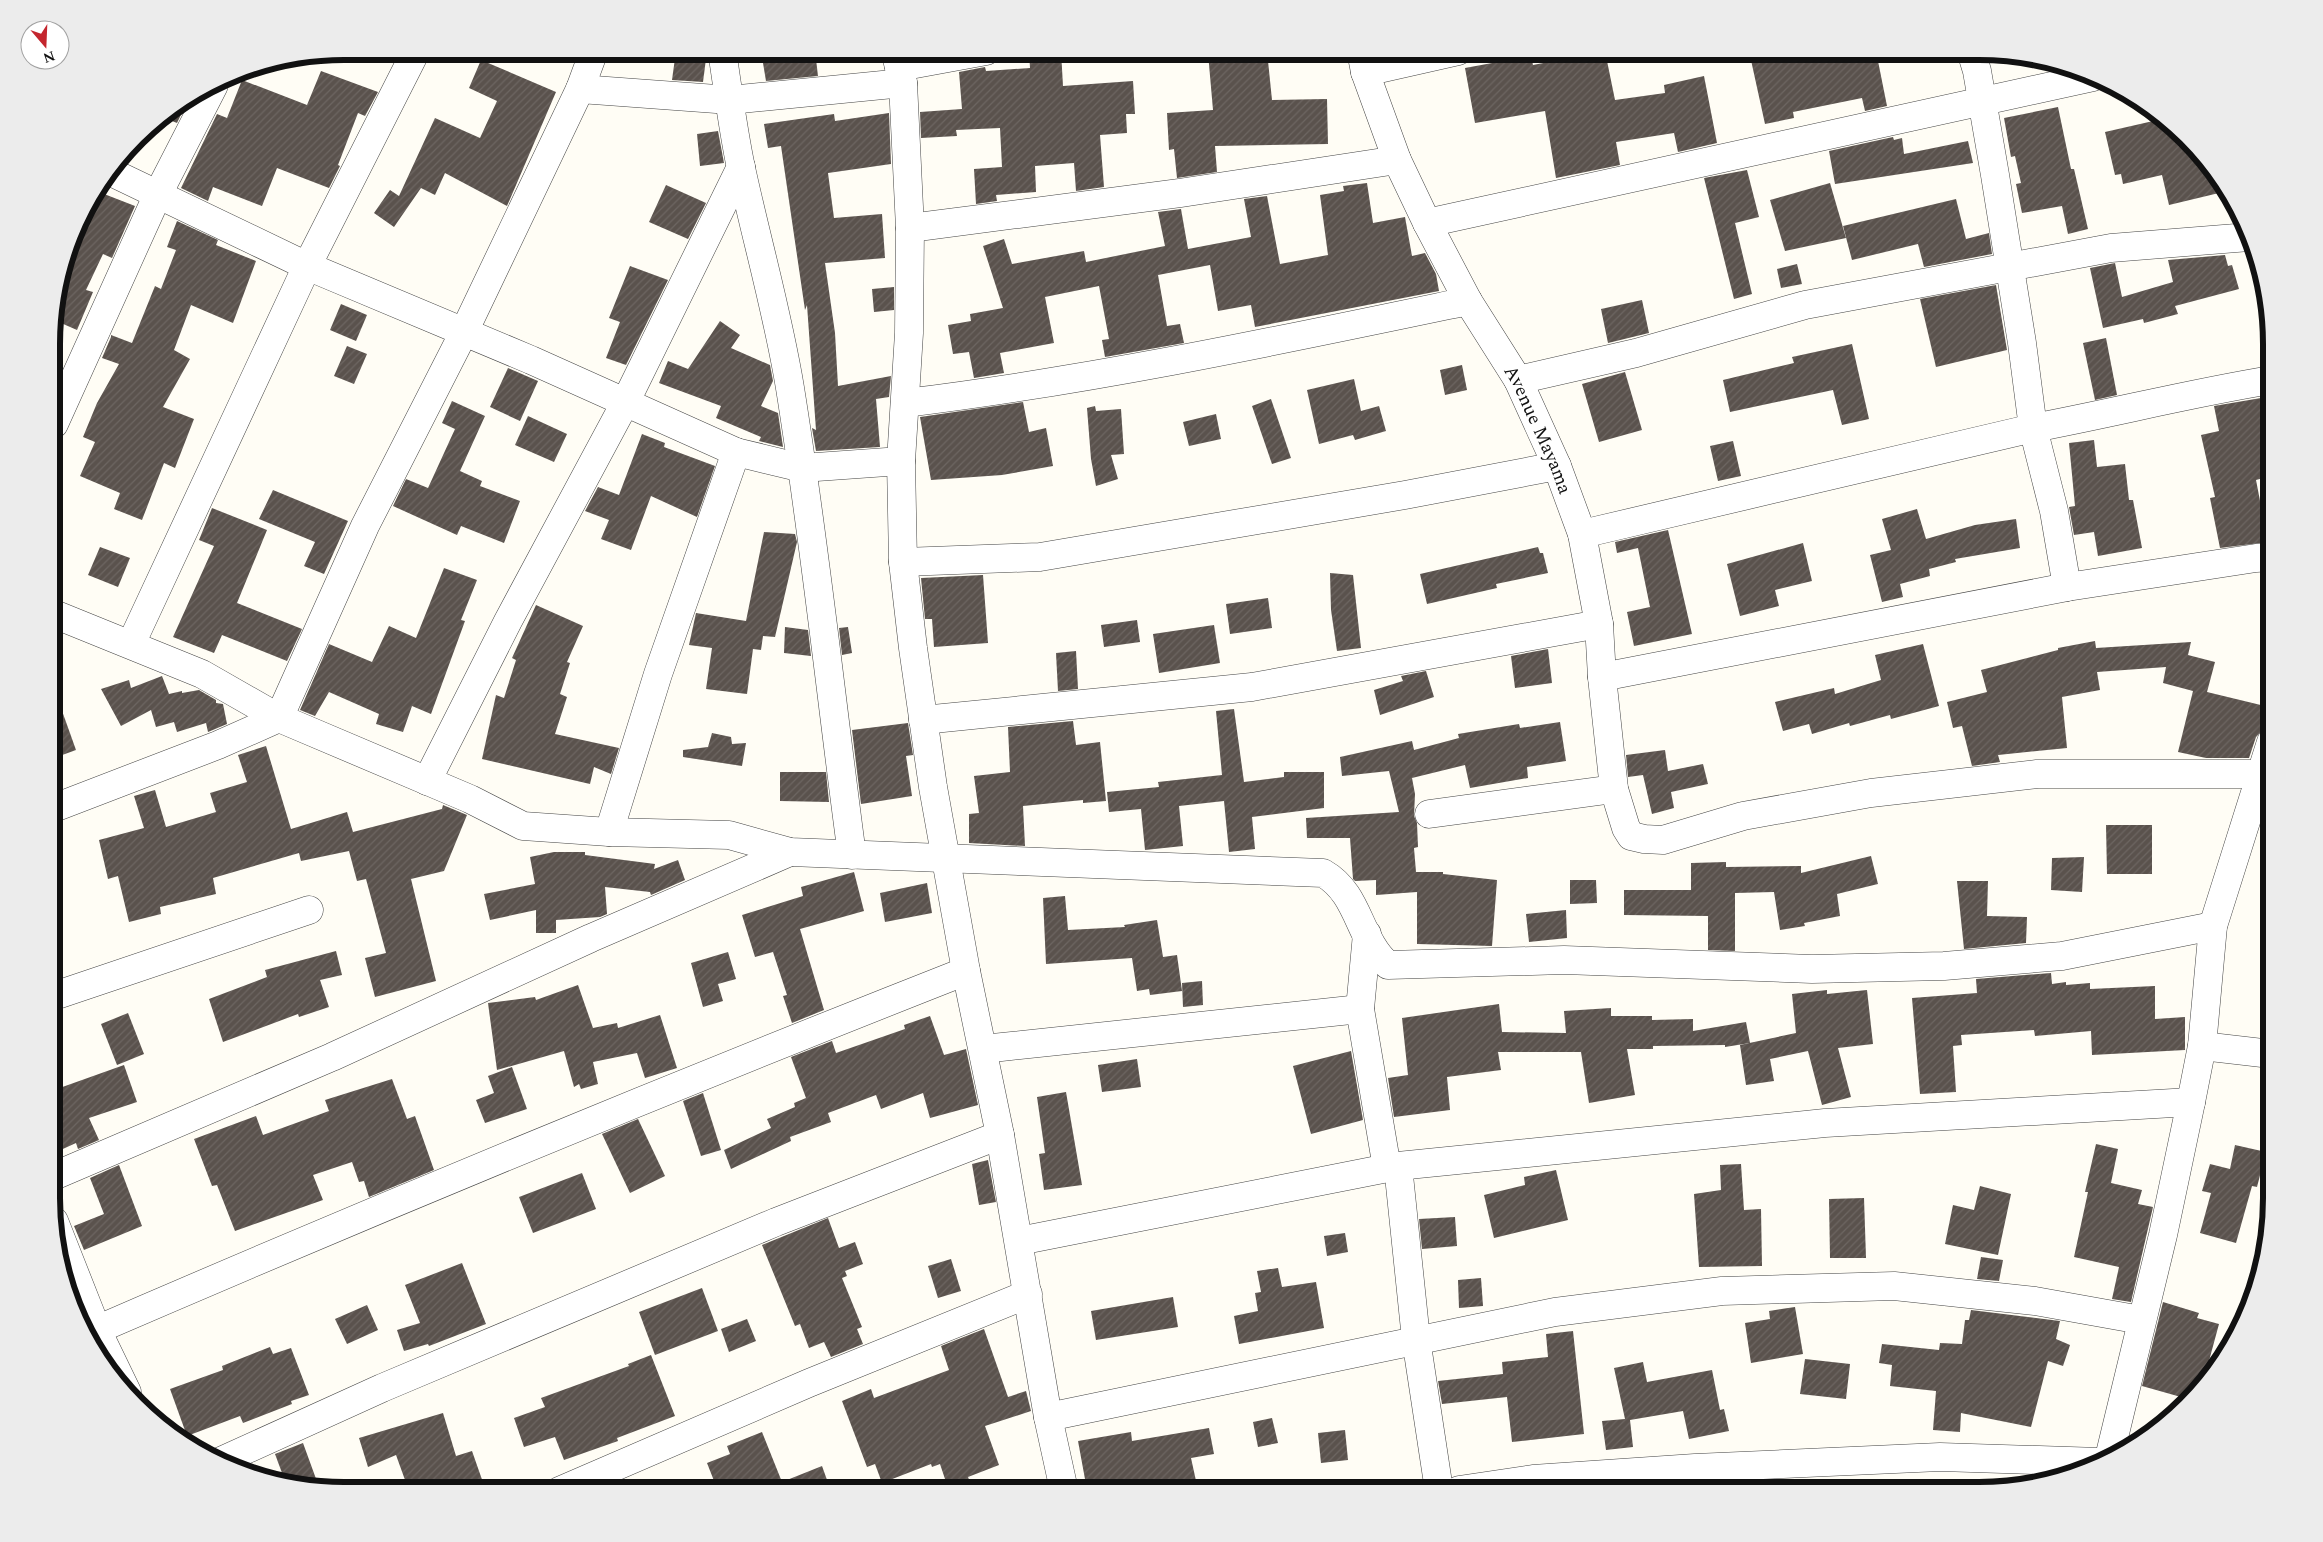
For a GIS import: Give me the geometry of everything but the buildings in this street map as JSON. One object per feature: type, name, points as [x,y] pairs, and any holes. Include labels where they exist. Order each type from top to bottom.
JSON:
[{"type":"street","points":[[131,644],[307,266],[411,60]]},
{"type":"street","points":[[60,806],[218,745],[279,718],[365,526],[463,334],[580,89],[591,60]]},
{"type":"street","points":[[723,60],[741,167],[765,265],[790,386],[852,855]]},
{"type":"street","points":[[580,89],[730,100],[937,60]]},
{"type":"street","points":[[1363,62],[1380,60]]},
{"type":"street","points":[[1974,60],[2010,267],[2033,428],[2054,511],[2068,587]]},
{"type":"street","name":"Avenue Mayama","points":[[1363,62],[1397,160],[1427,223],[1468,301],[1518,380],[1557,466],[1582,534],[1599,624],[1602,677],[1614,789],[1626,828],[1631,836],[1663,840],[1743,816],[1872,793],[2037,774],[2260,774]]},
{"type":"street","points":[[899,67],[910,228],[909,333],[901,461],[904,562],[933,787],[966,971],[983,1048],[1019,1241],[1048,1417],[1056,1482]]},
{"type":"street","points":[[1427,223],[2081,79]]},
{"type":"street","points":[[60,411],[158,194],[209,94]]},
{"type":"street","points":[[910,228],[1180,193],[1397,160]]},
{"type":"street","points":[[427,781],[508,621],[625,403],[741,167]]},
{"type":"street","points":[[116,175],[307,266],[463,334],[531,360],[736,452],[802,468],[901,461]]},
{"type":"street","points":[[1518,380],[1636,353],[1805,305],[2111,248],[2241,237]]},
{"type":"street","points":[[904,403],[1048,383],[1229,350],[1468,301]]},
{"type":"street","points":[[1582,534],[2033,428],[2100,416],[2204,391],[2263,381]]},
{"type":"street","points":[[610,832],[658,674],[736,452]]},
{"type":"street","points":[[904,562],[1040,556],[1405,495],[1557,466]]},
{"type":"street","points":[[1602,677],[2068,587],[2263,558]]},
{"type":"street","points":[[60,616],[202,674],[279,718],[427,781],[522,826],[610,832],[729,835],[790,852],[1323,873],[1335,880],[1344,889],[1378,957],[1388,965],[1564,960],[1812,969],[1944,966],[2062,956],[2213,926]]},
{"type":"street","points":[[923,720],[1252,687],[1599,624]]},
{"type":"street","points":[[2110,1450],[2140,1320],[2163,1235],[2191,1102],[2202,1046],[2213,926],[2263,765]]},
{"type":"street","points":[[1429,814],[1614,789]]},
{"type":"street","points":[[60,1173],[332,1058],[591,938],[790,852]]},
{"type":"street","points":[[60,994],[309,910]]},
{"type":"street","points":[[1366,934],[1360,1009],[1392,1168],[1438,1482]]},
{"type":"street","points":[[93,1331],[429,1187],[776,1045],[966,971]]},
{"type":"street","points":[[983,1048],[1360,1009]]},
{"type":"street","points":[[2202,1046],[2263,1053]]},
{"type":"street","points":[[1019,1241],[1392,1168],[1825,1123],[2191,1102]]},
{"type":"street","points":[[229,1457],[382,1388],[776,1222],[1000,1135]]},
{"type":"street","points":[[65,1254],[89,1322]]},
{"type":"street","points":[[1048,1417],[1416,1339],[1555,1312],[1722,1291],[1894,1286],[2035,1301],[2140,1320]]},
{"type":"street","points":[[580,1482],[809,1383],[1028,1294]]},
{"type":"street","points":[[1514,1482],[1534,1479],[1744,1466],[1940,1458],[2083,1462]]}]
